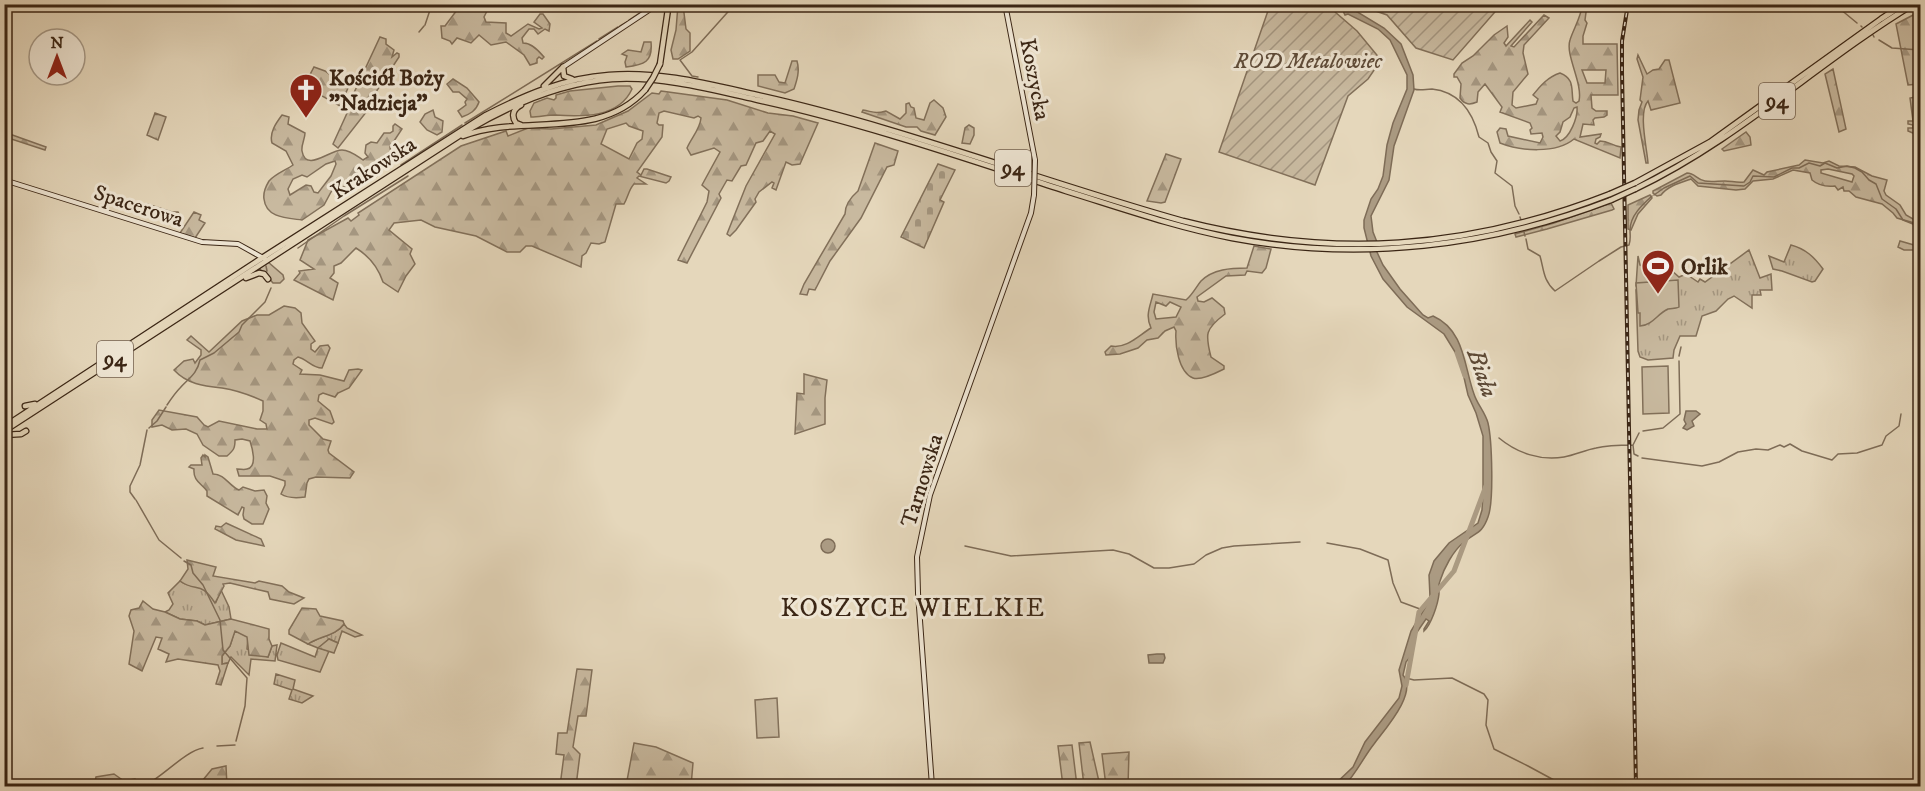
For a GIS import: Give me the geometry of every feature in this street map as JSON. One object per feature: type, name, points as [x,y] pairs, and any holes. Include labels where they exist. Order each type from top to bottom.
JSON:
[{"type":"main road","name":"94","points":[[1635,186],[1710,142],[1904,4]]},
{"type":"main road","name":"94","points":[[450,142],[493,116],[543,94],[584,83],[649,79],[684,84],[849,122],[1149,217],[1198,230],[1275,245],[1403,246],[1500,230],[1563,212],[1610,197],[1678,167],[1722,140],[1914,4]]},
{"type":"main road","points":[[450,142],[470,133],[592,120],[606,117],[629,106],[645,90],[660,64],[668,6]]},
{"type":"main road","points":[[563,67],[562,74],[565,77],[580,79]]},
{"type":"main road","points":[[536,91],[549,83],[563,67]]},
{"type":"main road","name":"94","points":[[536,91],[580,79],[626,74],[660,75],[817,109],[1192,224],[1276,240],[1344,247]]},
{"type":"main road","name":"Krakowska","points":[[4,427],[458,132],[508,103],[536,91]]},
{"type":"main road","points":[[524,126],[514,121],[514,111],[543,94]]},
{"type":"main road","name":"Krakowska","points":[[4,433],[450,142]]},
{"type":"main road","points":[[225,289],[258,273],[264,274],[268,279]]},
{"type":"main road","points":[[25,406],[41,403]]},
{"type":"main road","points":[[4,433],[21,434],[26,431]]},
{"type":"street","name":"Koszycka","points":[[1005,4],[1035,160],[1034,195]]},
{"type":"street","points":[[563,67],[657,5],[668,6]]},
{"type":"street","name":"Spacerowa","points":[[4,180],[194,239],[238,244],[262,258]]},
{"type":"street","name":"Tarnowska","points":[[932,786],[916,566],[918,544],[932,488],[1020,244],[1034,195]]},
{"type":"street","points":[[262,258],[268,260]]},
{"type":"green space","points":[[460,5],[486,6],[487,11],[484,17],[486,22],[506,23],[506,33],[511,36],[528,24],[542,28],[534,22],[540,14],[543,14],[550,24],[549,31],[545,29],[538,34],[534,29],[529,29],[522,38],[523,43],[538,50],[544,57],[542,59],[539,57],[537,63],[530,65],[524,55],[506,42],[491,45],[479,35],[471,43],[457,38],[452,44],[442,38],[441,26],[445,26]]},
{"type":"green space","points":[[678,5],[683,5],[686,29],[690,33],[690,51],[678,59],[673,59],[671,50],[676,30]]},
{"type":"green space","name":"ROD Metalowiec","points":[[1270,5],[1327,5],[1357,31],[1381,60],[1368,79],[1348,96],[1315,185],[1219,152]]},
{"type":"green space","points":[[1366,5],[1501,5],[1453,60],[1416,48],[1387,15],[1370,9]]},
{"type":"green space","points":[[1582,5],[1587,5],[1585,20],[1587,23],[1583,44],[1617,44],[1618,95],[1591,95],[1592,108],[1596,111],[1607,111],[1607,115],[1595,118],[1594,125],[1583,124],[1580,137],[1601,134],[1595,143],[1603,141],[1621,147],[1620,158],[1574,139],[1558,147],[1538,150],[1517,148],[1500,143],[1497,132],[1500,128],[1506,129],[1508,136],[1540,143],[1543,137],[1542,133],[1531,134],[1530,123],[1500,112],[1502,107],[1485,84],[1478,92],[1477,102],[1470,104],[1464,102],[1460,98],[1461,84],[1454,74],[1462,63],[1507,26],[1508,37],[1504,43],[1506,46],[1530,20],[1532,22],[1511,46],[1514,47],[1544,15],[1549,18],[1524,45],[1523,53],[1528,74],[1513,92],[1512,105],[1516,108],[1536,104],[1538,99],[1533,95],[1545,82],[1560,73],[1570,81],[1573,101],[1576,103],[1579,101],[1580,94],[1569,46]],"holes":[[[1582,70],[1606,70],[1605,83],[1587,83]],[[1577,107],[1573,127],[1560,141],[1556,136],[1563,122]]]},
{"type":"green space","points":[[1917,13],[1920,31],[1920,55],[1916,57],[1919,84],[1908,85],[1896,24]]},
{"type":"green space","points":[[380,37],[386,39],[386,44],[394,50],[392,57],[397,53],[399,57],[368,104],[371,106],[338,148],[333,144]]},
{"type":"green space","points":[[644,42],[651,42],[649,58],[638,65],[626,67],[627,56],[622,54],[628,50],[641,52]]},
{"type":"green space","points":[[1638,55],[1647,74],[1659,69],[1665,60],[1669,60],[1680,103],[1651,110],[1648,101],[1645,106],[1643,121],[1648,163],[1646,163],[1638,120],[1642,102],[1640,100],[1643,77],[1637,59]]},
{"type":"green space","points":[[792,61],[797,61],[798,68],[794,89],[785,93],[758,86],[758,75],[775,75],[779,82],[785,83]]},
{"type":"green space","points":[[314,67],[325,71],[339,81],[347,76],[352,79],[340,106],[304,86]]},
{"type":"green space","points":[[1833,69],[1846,129],[1839,132],[1825,74]]},
{"type":"green space","points":[[453,79],[467,88],[479,102],[472,112],[462,117],[458,111],[466,105],[467,99],[459,92],[453,92],[447,84]]},
{"type":"green space","points":[[630,86],[632,89],[618,106],[599,114],[531,117],[530,111],[534,103],[547,98],[554,100],[556,95],[570,91]]},
{"type":"green space","points":[[661,91],[727,100],[768,113],[793,116],[818,123],[800,164],[792,165],[786,162],[776,190],[772,188],[774,183],[772,182],[759,192],[755,199],[756,202],[730,236],[727,234],[746,186],[775,134],[770,131],[763,141],[756,143],[746,165],[741,166],[732,181],[727,180],[719,194],[721,198],[687,263],[678,260],[707,202],[709,191],[702,185],[720,152],[714,148],[691,155],[687,148],[701,118],[664,111],[659,113],[657,123],[663,125],[662,137],[637,172],[641,175],[644,169],[647,169],[671,177],[669,181],[666,183],[639,176],[637,178],[646,184],[634,184],[624,204],[616,204],[605,242],[591,243],[582,256],[581,267],[532,246],[526,246],[520,252],[507,252],[476,236],[435,227],[421,220],[394,223],[389,230],[412,249],[410,254],[415,264],[398,292],[383,282],[372,262],[356,248],[341,263],[334,266],[334,273],[330,278],[338,283],[333,300],[294,280],[300,273],[299,271],[314,269],[300,260],[308,240],[348,218],[351,221],[359,215],[358,213],[461,146],[506,131],[508,136],[528,128],[551,129],[596,125],[628,111],[652,93],[659,94]],"holes":[[[626,123],[643,131],[642,139],[637,143],[629,159],[601,144],[607,129]]]},
{"type":"green space","points":[[1920,96],[1920,136],[1908,131],[1908,128],[1913,128],[1913,125],[1908,124],[1908,121],[1913,121],[1910,98]]},
{"type":"green space","points":[[934,100],[943,108],[946,117],[935,135],[921,131],[917,127],[906,127],[862,112],[863,110],[877,113],[886,111],[900,119],[906,113],[906,104],[909,103],[914,108],[916,118],[924,120],[930,103]]},
{"type":"green space","points":[[433,110],[435,117],[443,121],[442,132],[437,135],[427,130],[420,122],[425,114]]},
{"type":"green space","points":[[155,113],[166,117],[158,140],[147,135]]},
{"type":"green space","points":[[282,115],[289,117],[288,124],[305,133],[302,151],[308,160],[319,159],[342,150],[351,152],[363,160],[368,157],[365,153],[366,145],[371,142],[377,143],[384,133],[393,131],[395,124],[402,129],[390,147],[390,158],[385,161],[380,174],[372,178],[367,173],[363,174],[351,185],[335,189],[324,205],[302,220],[278,216],[269,210],[264,199],[269,181],[293,165],[286,151],[272,143],[271,139],[275,125]],"holes":[[[335,161],[331,176],[318,193],[314,192],[311,186],[306,185],[290,195],[288,189],[293,179],[302,175],[307,177],[326,164]]]},
{"type":"green space","points":[[969,125],[974,128],[974,135],[970,144],[962,143],[965,128]]},
{"type":"green space","points":[[4,132],[46,147],[45,150],[5,137]]},
{"type":"green space","points":[[1746,132],[1750,137],[1751,145],[1724,151],[1722,149]]},
{"type":"green space","points":[[875,143],[898,151],[894,165],[887,167],[861,218],[830,261],[815,290],[809,289],[807,295],[800,294],[845,214],[849,201],[858,191]]},
{"type":"green space","points":[[1166,154],[1181,159],[1165,202],[1147,201]]},
{"type":"green space","points":[[1805,160],[1823,163],[1829,161],[1839,166],[1855,167],[1872,176],[1887,180],[1884,191],[1886,195],[1900,205],[1906,215],[1920,223],[1920,259],[1915,258],[1917,250],[1904,250],[1898,247],[1900,241],[1914,245],[1918,229],[1914,223],[1897,218],[1882,204],[1856,197],[1849,191],[1844,191],[1843,187],[1838,190],[1835,186],[1817,184],[1812,180],[1810,173],[1793,170],[1773,179],[1753,181],[1745,189],[1736,190],[1698,186],[1691,179],[1670,187],[1661,195],[1657,196],[1653,193],[1687,173],[1705,181],[1744,182],[1753,170],[1764,175],[1767,172],[1799,165]],"holes":[[[1828,169],[1854,176],[1852,182],[1821,173],[1821,170]]]},
{"type":"green space","points":[[938,164],[955,170],[940,200],[944,202],[924,248],[901,237]]},
{"type":"green space","points":[[1650,195],[1652,198],[1638,214],[1631,230],[1628,229],[1628,205]]},
{"type":"green space","points":[[1611,203],[1614,209],[1612,210],[1516,237],[1515,234]]},
{"type":"green space","points":[[147,204],[178,212],[180,216],[178,220],[152,212],[146,208]]},
{"type":"green space","points":[[194,212],[201,215],[199,220],[205,223],[195,238],[180,233]]},
{"type":"green space","points":[[1791,245],[1809,254],[1823,269],[1815,281],[1773,269],[1769,256],[1784,262]]},
{"type":"green space","points":[[1254,246],[1271,249],[1266,268],[1262,273],[1247,271],[1245,275],[1226,276],[1197,297],[1198,301],[1204,302],[1212,298],[1224,308],[1225,314],[1208,332],[1208,343],[1211,357],[1224,366],[1224,369],[1200,378],[1188,375],[1178,357],[1174,327],[1165,331],[1158,338],[1147,340],[1138,348],[1120,354],[1106,355],[1105,352],[1111,346],[1127,344],[1151,328],[1148,315],[1153,294],[1186,300],[1201,281],[1211,274],[1229,269],[1247,268]],"holes":[[[1156,302],[1166,306],[1170,302],[1181,307],[1176,317],[1156,319],[1154,312]]]},
{"type":"green space","points":[[1749,250],[1760,278],[1771,274],[1772,290],[1760,290],[1761,295],[1752,295],[1752,308],[1734,296],[1716,311],[1702,316],[1696,336],[1680,336],[1673,358],[1648,360],[1640,357],[1636,290],[1641,290],[1636,286],[1638,256],[1640,265],[1644,267],[1671,270],[1679,277],[1686,274],[1698,282],[1700,279],[1705,282]]},
{"type":"green space","points":[[268,262],[283,275],[284,279],[280,283],[273,283],[261,271],[260,268]]},
{"type":"green space","name":"Orlik","points":[[1678,280],[1679,307],[1668,309],[1648,324],[1640,326],[1636,283]]},
{"type":"green space","points":[[284,306],[295,308],[301,313],[302,323],[315,341],[311,344],[311,349],[315,352],[320,346],[328,345],[330,348],[322,368],[315,367],[298,357],[294,360],[293,364],[302,370],[300,374],[320,375],[344,381],[349,370],[362,370],[349,388],[335,397],[323,393],[319,395],[318,401],[330,411],[334,422],[332,424],[315,418],[309,420],[309,425],[323,439],[331,441],[329,453],[354,472],[350,478],[316,477],[309,479],[305,497],[289,497],[281,494],[285,481],[270,476],[239,476],[237,469],[247,469],[252,465],[250,441],[235,440],[234,447],[227,456],[219,456],[203,445],[197,434],[186,429],[172,430],[162,425],[152,427],[152,420],[159,410],[197,417],[208,427],[219,421],[267,429],[266,424],[260,420],[263,401],[232,390],[196,384],[174,370],[184,361],[193,359],[195,363],[201,355],[201,350],[187,340],[191,336],[209,352],[242,321],[257,315],[269,315]]},
{"type":"green space","points":[[1668,366],[1669,413],[1643,414],[1642,367]]},
{"type":"green space","points":[[804,374],[827,380],[825,424],[795,434],[797,393],[804,394]]},
{"type":"green space","points":[[203,455],[208,457],[213,474],[221,476],[239,490],[243,487],[255,491],[264,490],[269,509],[263,524],[252,524],[244,519],[244,508],[242,507],[238,515],[207,496],[207,491],[195,476],[194,469],[189,467],[202,465]]},
{"type":"green space","points":[[226,523],[261,539],[264,546],[236,540],[215,529],[216,526],[221,527]]},
{"type":"green space","points":[[187,560],[216,567],[213,576],[282,586],[289,592],[304,598],[294,604],[270,599],[268,592],[230,583],[223,584],[215,603],[202,589],[180,581],[188,569]]},
{"type":"green space","points":[[180,581],[205,589],[216,602],[221,590],[229,607],[231,619],[205,625],[197,621],[180,619],[165,612],[173,604],[168,593]]},
{"type":"green space","points":[[143,601],[153,609],[205,625],[231,619],[269,629],[272,646],[268,657],[249,655],[247,637],[235,631],[230,646],[222,656],[222,664],[228,663],[221,685],[216,684],[220,671],[218,665],[178,659],[166,662],[169,654],[158,649],[162,638],[156,637],[142,671],[129,664],[134,631],[129,616],[131,610],[139,608]]},
{"type":"green space","points":[[302,608],[316,609],[320,616],[343,621],[344,624],[337,631],[308,644],[289,634]]},
{"type":"green space","points":[[344,624],[347,628],[362,635],[355,637],[342,631],[338,643],[329,639],[319,648],[329,651],[320,672],[278,660],[277,655],[281,643],[315,657],[318,648],[308,644],[337,631]]},
{"type":"green space","points":[[235,630],[248,637],[247,649],[268,657],[272,646],[277,645],[275,661],[251,659],[249,675],[231,657],[228,663],[222,664],[222,656],[230,646]]},
{"type":"green space","points":[[329,639],[338,643],[334,653],[318,648]]},
{"type":"green space","points":[[577,669],[592,670],[586,716],[578,716],[573,747],[580,754],[576,786],[560,786],[564,755],[556,754],[558,733],[567,733]]},
{"type":"green space","points":[[276,674],[295,680],[293,689],[313,696],[302,703],[289,699],[292,690],[274,684]]},
{"type":"green space","points":[[777,698],[779,737],[757,738],[755,700]]},
{"type":"green space","points":[[1090,742],[1100,786],[1084,786],[1079,743]]},
{"type":"green space","points":[[634,743],[656,747],[693,763],[691,786],[626,786]]},
{"type":"green space","points":[[1072,745],[1077,786],[1063,786],[1058,746]]},
{"type":"green space","points":[[1129,752],[1128,786],[1106,786],[1102,754]]},
{"type":"green space","points":[[226,766],[227,786],[198,786],[212,769]]},
{"type":"green space","points":[[114,774],[124,781],[135,779],[139,783],[147,781],[149,786],[94,786],[96,777]]},
{"type":"shaded area","points":[[1332,5],[1346,5],[1384,28],[1401,44],[1413,75],[1414,90],[1394,146],[1389,180],[1371,216],[1377,242],[1376,250],[1383,265],[1400,289],[1423,315],[1428,318],[1433,316],[1452,330],[1462,350],[1475,398],[1488,423],[1492,471],[1490,509],[1486,523],[1481,530],[1456,550],[1449,560],[1439,584],[1439,594],[1432,619],[1424,631],[1429,621],[1426,619],[1415,635],[1411,656],[1406,662],[1403,675],[1407,683],[1403,701],[1344,786],[1333,786],[1353,767],[1365,742],[1399,698],[1402,686],[1399,670],[1411,631],[1430,597],[1429,575],[1434,561],[1449,543],[1478,523],[1482,510],[1483,493],[1483,436],[1468,395],[1460,360],[1444,334],[1407,307],[1383,279],[1371,256],[1364,228],[1364,220],[1371,199],[1383,176],[1387,145],[1407,89],[1407,75],[1390,40],[1378,29],[1348,14],[1345,15],[1343,11]]},
{"type":"shaded area","points":[[1686,411],[1696,411],[1700,414],[1692,421],[1694,426],[1687,430],[1683,428],[1686,424],[1684,420]]},
{"type":"shaded area","points":[[828,539],[833,541],[835,546],[833,551],[828,553],[823,551],[821,546],[823,541]]},
{"type":"shaded area","points":[[1164,654],[1163,663],[1149,663],[1148,655]]},
{"type":"waterway","points":[[425,25],[432,4]]},
{"type":"waterway","points":[[629,20],[653,4]]},
{"type":"waterway","points":[[698,77],[692,76],[680,60],[692,52],[735,4]]},
{"type":"waterway","points":[[1834,4],[1857,23]]},
{"type":"waterway","points":[[620,26],[627,22]]},
{"type":"waterway","points":[[419,32],[424,26]]},
{"type":"waterway","points":[[599,39],[618,27]]},
{"type":"waterway","points":[[1879,40],[1892,48],[1920,50]]},
{"type":"waterway","points":[[465,123],[597,41]]},
{"type":"waterway","points":[[1414,89],[1442,91],[1458,99],[1464,105],[1479,137],[1488,143],[1497,161],[1495,173],[1512,186],[1515,206],[1519,214]]},
{"type":"waterway","points":[[401,165],[462,125]]},
{"type":"waterway","points":[[1654,195],[1690,176],[1698,183],[1744,186],[1753,176],[1774,177],[1809,163],[1820,166],[1825,163],[1837,168],[1847,166],[1862,172],[1876,184],[1882,199],[1896,209],[1903,220],[1913,224],[1916,229],[1914,242],[1920,245]]},
{"type":"waterway","points":[[298,248],[408,176]]},
{"type":"waterway","points":[[1526,239],[1528,249],[1540,256],[1546,279],[1555,291],[1621,247],[1629,245],[1634,215],[1652,196]]},
{"type":"waterway","points":[[1524,232],[1525,236]]},
{"type":"waterway","points":[[266,266],[267,271]]},
{"type":"waterway","points":[[167,405],[195,372],[200,360],[214,353],[239,332],[242,325],[265,302],[271,288]]},
{"type":"waterway","points":[[1679,356],[1681,347]]},
{"type":"waterway","name":"Biała","points":[[1457,353],[1465,376]]},
{"type":"waterway","points":[[1643,431],[1663,428],[1680,414],[1679,361]]},
{"type":"waterway","points":[[149,428],[157,421],[166,407]]},
{"type":"waterway","points":[[1642,458],[1702,466],[1719,462],[1738,452],[1768,450],[1790,444],[1802,451],[1832,460],[1838,454],[1857,453],[1882,445],[1886,436],[1899,426],[1901,414]]},
{"type":"waterway","points":[[135,499],[130,492],[130,486],[140,465],[147,430]]},
{"type":"waterway","points":[[1638,456],[1634,454],[1633,445],[1639,433]]},
{"type":"waterway","points":[[1499,438],[1521,452],[1546,458],[1564,457],[1605,446],[1633,445]]},
{"type":"waterway","name":"Biała","points":[[1406,685],[1419,612],[1454,571],[1486,486]]},
{"type":"waterway","points":[[136,500],[159,540],[181,558]]},
{"type":"waterway","points":[[965,546],[1011,556],[1113,550],[1129,554],[1154,568],[1169,568],[1194,564],[1206,555],[1222,548],[1300,542]]},
{"type":"waterway","points":[[1327,543],[1360,549],[1388,560],[1393,583],[1401,602],[1420,609],[1419,612]]},
{"type":"waterway","points":[[184,561],[191,565],[193,573],[203,585],[220,620],[223,650],[247,678],[245,706],[236,741]]},
{"type":"waterway","points":[[1406,678],[1414,680],[1452,678],[1484,694],[1488,700],[1486,725],[1494,749],[1565,786]]},
{"type":"waterway","points":[[217,746],[235,745]]},
{"type":"waterway","points":[[144,786],[181,759],[203,748]]},
{"type":"railway","points":[[1628,4],[1622,41],[1622,72],[1636,786]]},
{"type":"place","name":"Kościół Boży \"Nadzieja\"","points":[[306,119]]},
{"type":"place","name":"Orlik","points":[[1658,295]]},
{"type":"district","name":"KOSZYCE WIELKIE","points":[[913,607]]}]
